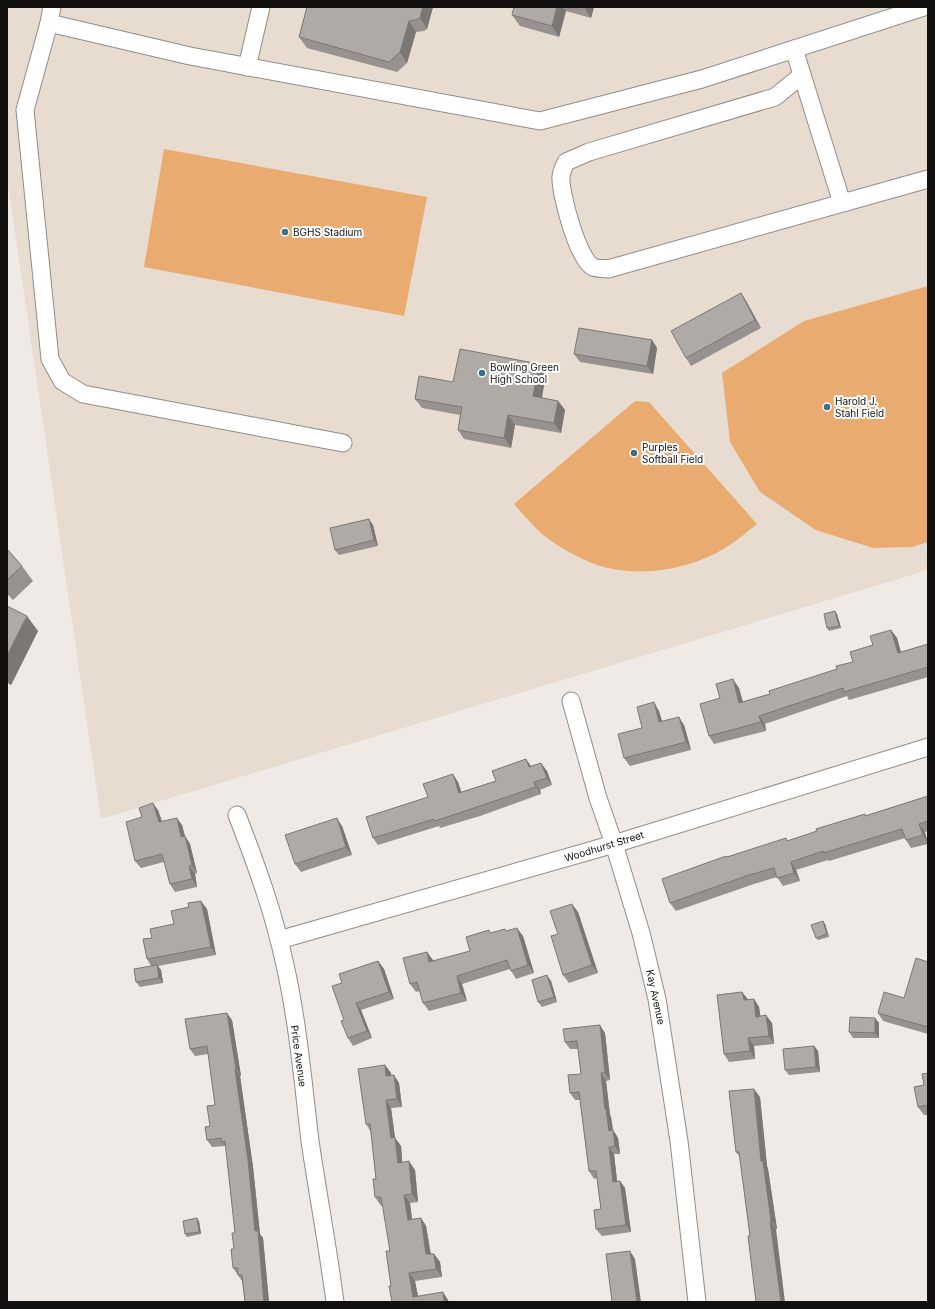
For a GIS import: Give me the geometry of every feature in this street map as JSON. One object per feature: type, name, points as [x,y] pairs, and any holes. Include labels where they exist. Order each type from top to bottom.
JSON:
[{"type":"street","points":[[248,67],[261,7]]},
{"type":"street","points":[[343,443],[83,394],[62,381],[50,359],[25,110],[50,15],[190,56],[540,121],[702,79],[924,7],[928,20]]},
{"type":"street","points":[[794,49],[842,203]]},
{"type":"street","points":[[802,75],[775,97],[589,152],[566,162],[560,175],[562,188],[577,245],[585,259],[592,267],[608,269],[928,179]]},
{"type":"street","name":"Kay Avenue","points":[[571,701],[598,798],[614,844],[641,933],[657,999],[679,1141],[697,1302]]},
{"type":"street","name":"Woodhurst Street","points":[[279,940],[614,844],[928,748]]},
{"type":"street","name":"Price Avenue","points":[[237,815],[261,878],[286,970],[302,1068],[311,1142],[335,1302]]},
{"type":"shaded area","name":"Bowling Green High School","points":[[7,7],[924,7],[928,19],[928,570],[101,819],[7,177]]},
{"type":"shaded area","name":"BGHS Stadium","points":[[164,149],[427,197],[404,316],[144,267]]},
{"type":"shaded area","name":"Harold J. Stahl Field","points":[[928,286],[928,542],[912,547],[873,548],[816,530],[760,492],[730,442],[722,373],[804,321]]},
{"type":"shaded area","name":"Purples Softball Field","points":[[635,401],[649,402],[757,524],[732,544],[715,554],[686,565],[654,571],[623,571],[600,566],[567,551],[552,542],[533,526],[514,504]]},
{"type":"building","points":[[307,7],[423,7],[420,18],[409,21],[400,52],[389,62],[299,37]]},
{"type":"building","points":[[514,7],[557,7],[552,26],[512,15]]},
{"type":"building","points":[[741,293],[755,320],[686,358],[671,331]]},
{"type":"building","points":[[579,328],[652,340],[647,366],[574,354]]},
{"type":"building","points":[[460,349],[539,364],[533,396],[558,401],[554,423],[508,415],[504,438],[458,430],[462,407],[415,399],[419,376],[453,382]]},
{"type":"building","points":[[369,519],[374,540],[335,550],[330,528]]},
{"type":"building","points":[[7,549],[22,566],[7,580]]},
{"type":"building","points":[[7,606],[27,616],[7,656]]},
{"type":"building","points":[[835,611],[839,626],[827,628],[824,614]]},
{"type":"building","points":[[891,630],[898,653],[928,644],[928,667],[844,692],[843,688],[759,716],[761,722],[709,736],[700,704],[720,698],[716,684],[733,679],[739,703],[770,694],[769,691],[837,669],[836,666],[853,662],[850,652],[873,645],[870,636]]},
{"type":"building","points":[[654,702],[659,722],[679,717],[686,742],[624,758],[618,734],[642,728],[637,707]]},
{"type":"building","points":[[526,759],[529,767],[541,763],[547,778],[534,782],[536,787],[435,821],[434,819],[373,838],[366,817],[428,797],[423,784],[453,774],[459,793],[496,781],[492,771]]},
{"type":"building","points":[[928,796],[928,821],[919,824],[923,835],[906,840],[902,829],[823,853],[823,851],[791,862],[794,873],[777,878],[774,868],[749,875],[670,903],[662,879],[726,856],[727,857],[786,838],[787,841],[817,831],[816,829],[865,814],[865,816]]},
{"type":"building","points":[[153,803],[159,822],[177,818],[181,837],[185,836],[192,865],[189,866],[192,879],[170,884],[162,854],[135,861],[126,822],[142,817],[139,808]]},
{"type":"building","points":[[337,818],[346,847],[295,864],[285,835]]},
{"type":"building","points":[[201,901],[211,947],[147,959],[143,939],[152,938],[150,929],[174,924],[171,911],[189,907],[188,903]]},
{"type":"building","points":[[572,904],[592,965],[563,975],[551,936],[558,934],[550,911]]},
{"type":"building","points":[[823,921],[827,934],[816,938],[811,925]]},
{"type":"building","points":[[517,928],[528,965],[511,971],[507,960],[457,976],[461,993],[423,1003],[417,982],[410,984],[403,958],[427,952],[429,962],[470,951],[466,937],[489,930],[490,933],[505,929],[506,931]]},
{"type":"building","points":[[916,958],[928,962],[928,1027],[878,1013],[884,992],[904,998]]},
{"type":"building","points":[[378,961],[389,992],[356,1003],[367,1031],[348,1038],[341,1021],[344,1020],[332,986],[342,983],[339,974]]},
{"type":"building","points":[[157,965],[159,978],[136,982],[134,969]]},
{"type":"building","points":[[547,975],[554,997],[538,1002],[532,980]]},
{"type":"building","points":[[742,992],[744,1000],[754,999],[756,1017],[766,1015],[769,1036],[748,1038],[750,1051],[724,1054],[717,995]]},
{"type":"building","points":[[227,1013],[248,1160],[255,1231],[258,1231],[264,1302],[245,1302],[242,1275],[238,1275],[238,1268],[233,1268],[231,1249],[234,1249],[232,1233],[235,1233],[225,1141],[222,1142],[221,1138],[207,1140],[205,1127],[210,1126],[207,1106],[215,1105],[207,1046],[190,1049],[185,1019]]},
{"type":"building","points":[[850,1017],[875,1018],[875,1033],[849,1032]]},
{"type":"building","points":[[600,1025],[605,1073],[601,1073],[605,1109],[609,1131],[613,1130],[615,1146],[609,1147],[613,1182],[620,1181],[626,1225],[596,1229],[594,1210],[601,1209],[596,1171],[589,1171],[579,1092],[570,1093],[568,1075],[581,1074],[577,1041],[565,1042],[563,1029]]},
{"type":"building","points":[[814,1046],[816,1067],[785,1070],[783,1049]]},
{"type":"building","points":[[385,1065],[386,1076],[394,1075],[397,1099],[386,1100],[391,1138],[395,1137],[398,1163],[409,1161],[412,1194],[404,1195],[408,1220],[421,1218],[426,1254],[434,1254],[436,1269],[409,1273],[413,1297],[443,1292],[444,1302],[392,1302],[386,1251],[390,1251],[381,1197],[375,1197],[373,1179],[376,1179],[370,1124],[366,1124],[358,1069]]},
{"type":"building","points":[[928,1073],[928,1105],[918,1107],[914,1087],[924,1085],[922,1074]]},
{"type":"building","points":[[754,1089],[761,1161],[763,1161],[781,1302],[756,1302],[748,1236],[750,1236],[739,1152],[736,1152],[729,1091]]},
{"type":"building","points":[[197,1218],[199,1232],[185,1234],[183,1221]]},
{"type":"building","points":[[630,1251],[637,1302],[612,1302],[606,1254]]},
{"type":"place","name":"BGHS Stadium","points":[[285,232]]},
{"type":"place","name":"Bowling Green High School","points":[[482,373]]},
{"type":"place","name":"Harold J. Stahl Field","points":[[827,407]]},
{"type":"place","name":"Purples Softball Field","points":[[634,453]]}]
